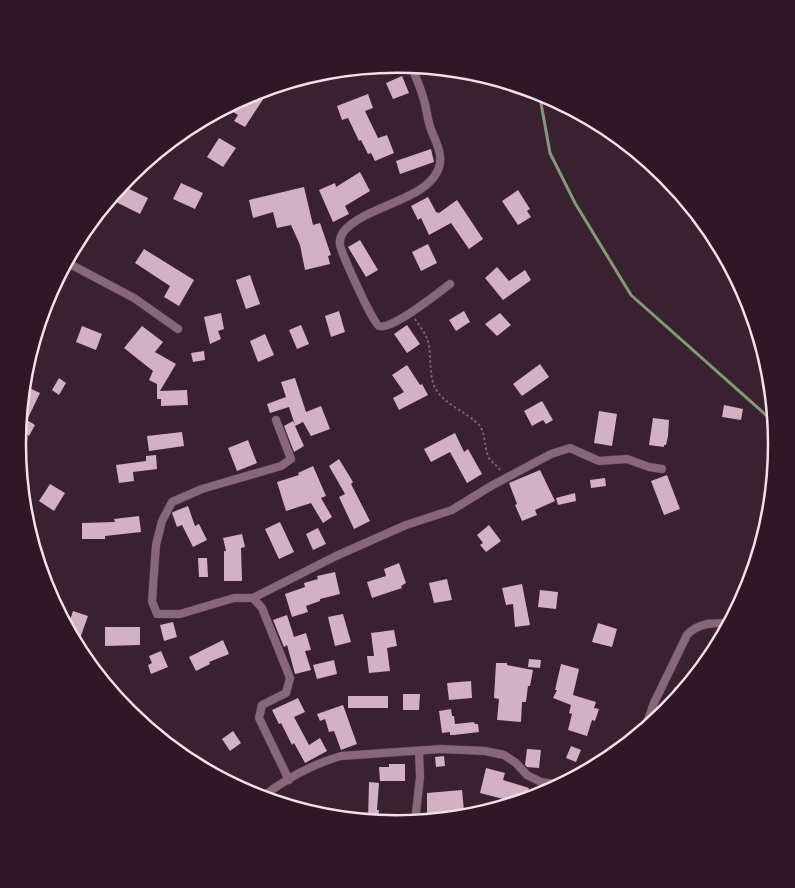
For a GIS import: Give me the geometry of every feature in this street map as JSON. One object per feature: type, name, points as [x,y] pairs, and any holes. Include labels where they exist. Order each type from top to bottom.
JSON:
[{"type":"street","points":[[414,74],[423,97],[429,125],[440,152],[441,162],[437,173],[423,188],[356,220],[344,231],[340,237],[340,243],[346,264],[366,301],[375,324],[380,327],[386,326],[408,314],[450,284]]},
{"type":"street","points":[[72,265],[134,298],[178,329]]},
{"type":"street","points":[[276,420],[291,459],[281,466],[202,489],[172,502],[162,521],[156,545],[152,602],[157,614],[180,614],[234,598],[253,598],[336,556],[406,525],[452,510],[503,479],[551,454],[570,448],[598,460],[627,459],[649,467],[662,469]]},
{"type":"street","points":[[253,598],[262,608],[290,678],[286,693],[262,705],[259,718],[289,780]]},
{"type":"street","points":[[649,717],[687,635],[694,627],[722,623]]},
{"type":"street","points":[[269,793],[289,780],[330,759],[341,756],[441,749],[485,750],[504,755],[516,763],[527,775],[548,783]]},
{"type":"street","points":[[416,814],[420,777],[419,751]]},
{"type":"path","points":[[408,314],[415,319],[427,338],[431,357],[431,374],[437,391],[481,427],[490,458],[498,466],[503,479]]},
{"type":"building","points":[[402,76],[409,93],[393,99],[386,83]]},
{"type":"building","points":[[368,94],[373,108],[365,111],[378,138],[387,135],[394,153],[375,161],[371,153],[368,154],[361,140],[359,141],[348,118],[342,120],[337,106]]},
{"type":"building","points":[[264,97],[245,127],[234,121],[238,115],[232,111]]},
{"type":"building","points":[[219,138],[236,148],[223,167],[207,157]]},
{"type":"building","points":[[431,149],[434,162],[400,174],[396,161]]},
{"type":"building","points":[[360,172],[370,191],[345,206],[349,214],[333,222],[319,190],[335,183],[336,187]]},
{"type":"building","points":[[181,183],[203,193],[195,209],[173,199]]},
{"type":"building","points":[[304,187],[313,225],[320,223],[331,255],[328,256],[330,264],[305,270],[300,245],[291,225],[277,228],[273,212],[253,218],[249,200]]},
{"type":"building","points":[[128,188],[148,198],[140,214],[116,202]]},
{"type":"building","points":[[518,190],[530,209],[527,211],[531,217],[518,225],[502,201]]},
{"type":"building","points":[[428,197],[436,212],[439,213],[457,200],[483,239],[469,249],[451,223],[429,235],[421,218],[418,220],[411,206]]},
{"type":"building","points":[[360,240],[378,270],[366,277],[348,247]]},
{"type":"building","points":[[428,244],[437,263],[421,271],[412,252]]},
{"type":"building","points":[[144,249],[194,280],[179,306],[164,297],[170,286],[135,263]]},
{"type":"building","points":[[497,267],[509,281],[525,270],[531,280],[503,300],[485,278]]},
{"type":"building","points":[[250,275],[260,304],[246,309],[236,280]]},
{"type":"building","points":[[339,311],[345,332],[331,337],[325,316]]},
{"type":"building","points":[[464,311],[470,322],[456,331],[449,320]]},
{"type":"building","points":[[221,313],[224,329],[218,331],[221,339],[210,344],[204,317]]},
{"type":"building","points":[[500,313],[511,325],[497,336],[485,324]]},
{"type":"building","points":[[301,325],[309,344],[297,349],[289,330]]},
{"type":"building","points":[[407,325],[420,344],[407,353],[394,334]]},
{"type":"building","points":[[82,326],[102,334],[96,350],[76,342]]},
{"type":"building","points":[[142,326],[163,342],[155,352],[176,364],[160,391],[187,390],[188,405],[161,406],[161,399],[157,399],[157,384],[149,380],[153,371],[124,348]]},
{"type":"building","points":[[265,334],[274,355],[258,362],[250,341]]},
{"type":"building","points":[[204,351],[205,360],[193,362],[191,353]]},
{"type":"building","points":[[540,364],[549,377],[522,396],[513,384]]},
{"type":"building","points":[[407,365],[428,395],[399,410],[393,398],[404,392],[392,375]]},
{"type":"building","points":[[59,378],[66,383],[59,395],[52,390]]},
{"type":"building","points":[[295,378],[306,412],[321,406],[330,429],[311,436],[303,422],[295,426],[304,446],[294,452],[284,426],[293,421],[295,425],[289,407],[270,413],[267,404],[286,397],[281,382]]},
{"type":"building","points":[[30,388],[40,393],[27,420]]},
{"type":"building","points":[[542,401],[553,420],[546,424],[543,420],[532,426],[524,411]]},
{"type":"building","points":[[724,405],[743,409],[741,420],[722,417]]},
{"type":"building","points":[[599,411],[617,414],[612,446],[594,443]]},
{"type":"building","points":[[653,418],[669,420],[668,436],[664,447],[649,445]]},
{"type":"building","points":[[27,420],[35,425],[29,436],[26,434]]},
{"type":"building","points":[[182,432],[184,446],[149,451],[147,436]]},
{"type":"building","points":[[455,433],[464,452],[468,449],[482,474],[467,483],[450,452],[431,462],[424,449]]},
{"type":"building","points":[[248,440],[257,463],[237,471],[228,448]]},
{"type":"building","points":[[156,455],[157,469],[133,472],[134,481],[119,483],[116,465],[146,461],[146,456]]},
{"type":"building","points":[[339,459],[353,482],[351,484],[370,521],[354,529],[339,497],[345,494],[329,466]]},
{"type":"building","points":[[313,466],[326,496],[321,498],[332,517],[323,523],[311,503],[286,511],[277,482],[299,475],[298,473]]},
{"type":"building","points":[[540,470],[555,501],[535,510],[537,515],[522,521],[509,483]]},
{"type":"building","points":[[667,475],[680,509],[664,515],[651,481]]},
{"type":"building","points":[[605,478],[606,486],[591,488],[590,480]]},
{"type":"building","points":[[50,484],[65,493],[54,511],[39,501]]},
{"type":"building","points":[[575,493],[576,501],[558,505],[556,498]]},
{"type":"building","points":[[188,506],[195,526],[199,524],[207,540],[193,547],[182,525],[177,527],[172,513]]},
{"type":"building","points":[[139,516],[141,532],[105,536],[105,539],[82,539],[82,523],[115,522],[114,519]]},
{"type":"building","points":[[280,522],[294,552],[279,559],[265,529]]},
{"type":"building","points":[[489,525],[501,541],[486,552],[480,545],[483,543],[477,535]]},
{"type":"building","points":[[318,528],[326,544],[313,550],[306,534]]},
{"type":"building","points":[[242,534],[245,547],[241,548],[242,581],[224,581],[224,551],[226,551],[223,538]]},
{"type":"building","points":[[198,558],[207,558],[208,577],[199,577]]},
{"type":"building","points":[[399,563],[406,583],[401,586],[402,588],[372,598],[367,582],[386,576],[384,569]]},
{"type":"building","points":[[335,572],[340,594],[320,599],[320,601],[306,606],[308,612],[292,617],[285,594],[305,587],[304,583],[318,579],[317,576]]},
{"type":"building","points":[[447,579],[452,600],[434,603],[429,583]]},
{"type":"building","points":[[522,584],[530,625],[515,627],[513,604],[506,605],[502,588]]},
{"type":"building","points":[[540,590],[558,592],[556,609],[538,607]]},
{"type":"building","points":[[73,611],[88,616],[81,637],[76,630],[70,619]]},
{"type":"building","points":[[343,614],[351,642],[335,646],[328,617]]},
{"type":"building","points":[[287,615],[294,637],[306,633],[311,650],[305,651],[311,670],[295,674],[287,645],[284,647],[273,620]]},
{"type":"building","points":[[173,622],[177,637],[164,641],[160,625]]},
{"type":"building","points":[[598,623],[617,629],[612,647],[592,642]]},
{"type":"building","points":[[105,627],[140,627],[140,645],[105,646]]},
{"type":"building","points":[[394,630],[397,646],[387,648],[390,671],[369,673],[367,656],[374,656],[371,633]]},
{"type":"building","points":[[223,640],[229,654],[209,662],[210,664],[196,671],[189,657]]},
{"type":"building","points":[[161,651],[168,667],[151,674],[148,665],[152,663],[149,656]]},
{"type":"building","points":[[529,659],[541,660],[540,668],[528,667]]},
{"type":"building","points":[[334,660],[337,674],[317,679],[313,665]]},
{"type":"building","points":[[496,663],[507,663],[507,665],[533,670],[526,702],[522,702],[521,722],[497,720],[499,699],[494,698]]},
{"type":"building","points":[[561,664],[579,669],[573,695],[596,702],[594,708],[599,709],[595,721],[592,720],[587,736],[568,730],[572,714],[569,713],[571,705],[553,698],[557,690],[555,690]]},
{"type":"building","points":[[471,681],[472,698],[449,700],[447,683]]},
{"type":"building","points":[[403,694],[420,694],[419,710],[403,710]]},
{"type":"building","points":[[348,696],[388,696],[388,708],[348,708]]},
{"type":"building","points":[[298,698],[305,712],[294,717],[309,745],[320,738],[327,751],[305,763],[294,743],[292,745],[272,710]]},
{"type":"building","points":[[343,705],[357,744],[341,750],[334,731],[329,732],[325,719],[320,721],[317,714]]},
{"type":"building","points":[[451,709],[455,724],[474,722],[478,724],[479,732],[454,735],[450,735],[450,732],[442,733],[439,711]]},
{"type":"building","points":[[233,731],[241,743],[230,751],[222,739]]},
{"type":"building","points":[[571,746],[581,750],[576,762],[566,758]]},
{"type":"building","points":[[527,749],[541,750],[539,768],[527,767],[525,765]]},
{"type":"building","points":[[444,756],[445,766],[436,767],[435,757]]},
{"type":"building","points":[[389,764],[405,764],[405,781],[380,781],[379,767],[389,767]]},
{"type":"building","points":[[486,768],[505,773],[503,780],[529,788],[528,792],[505,800],[480,793]]},
{"type":"building","points":[[369,782],[379,783],[377,810],[379,810],[379,814],[368,814]]},
{"type":"building","points":[[462,790],[464,809],[427,813],[427,793]]},
{"type":"waterway","points":[[541,101],[550,153],[575,203],[631,295],[768,417]]}]
